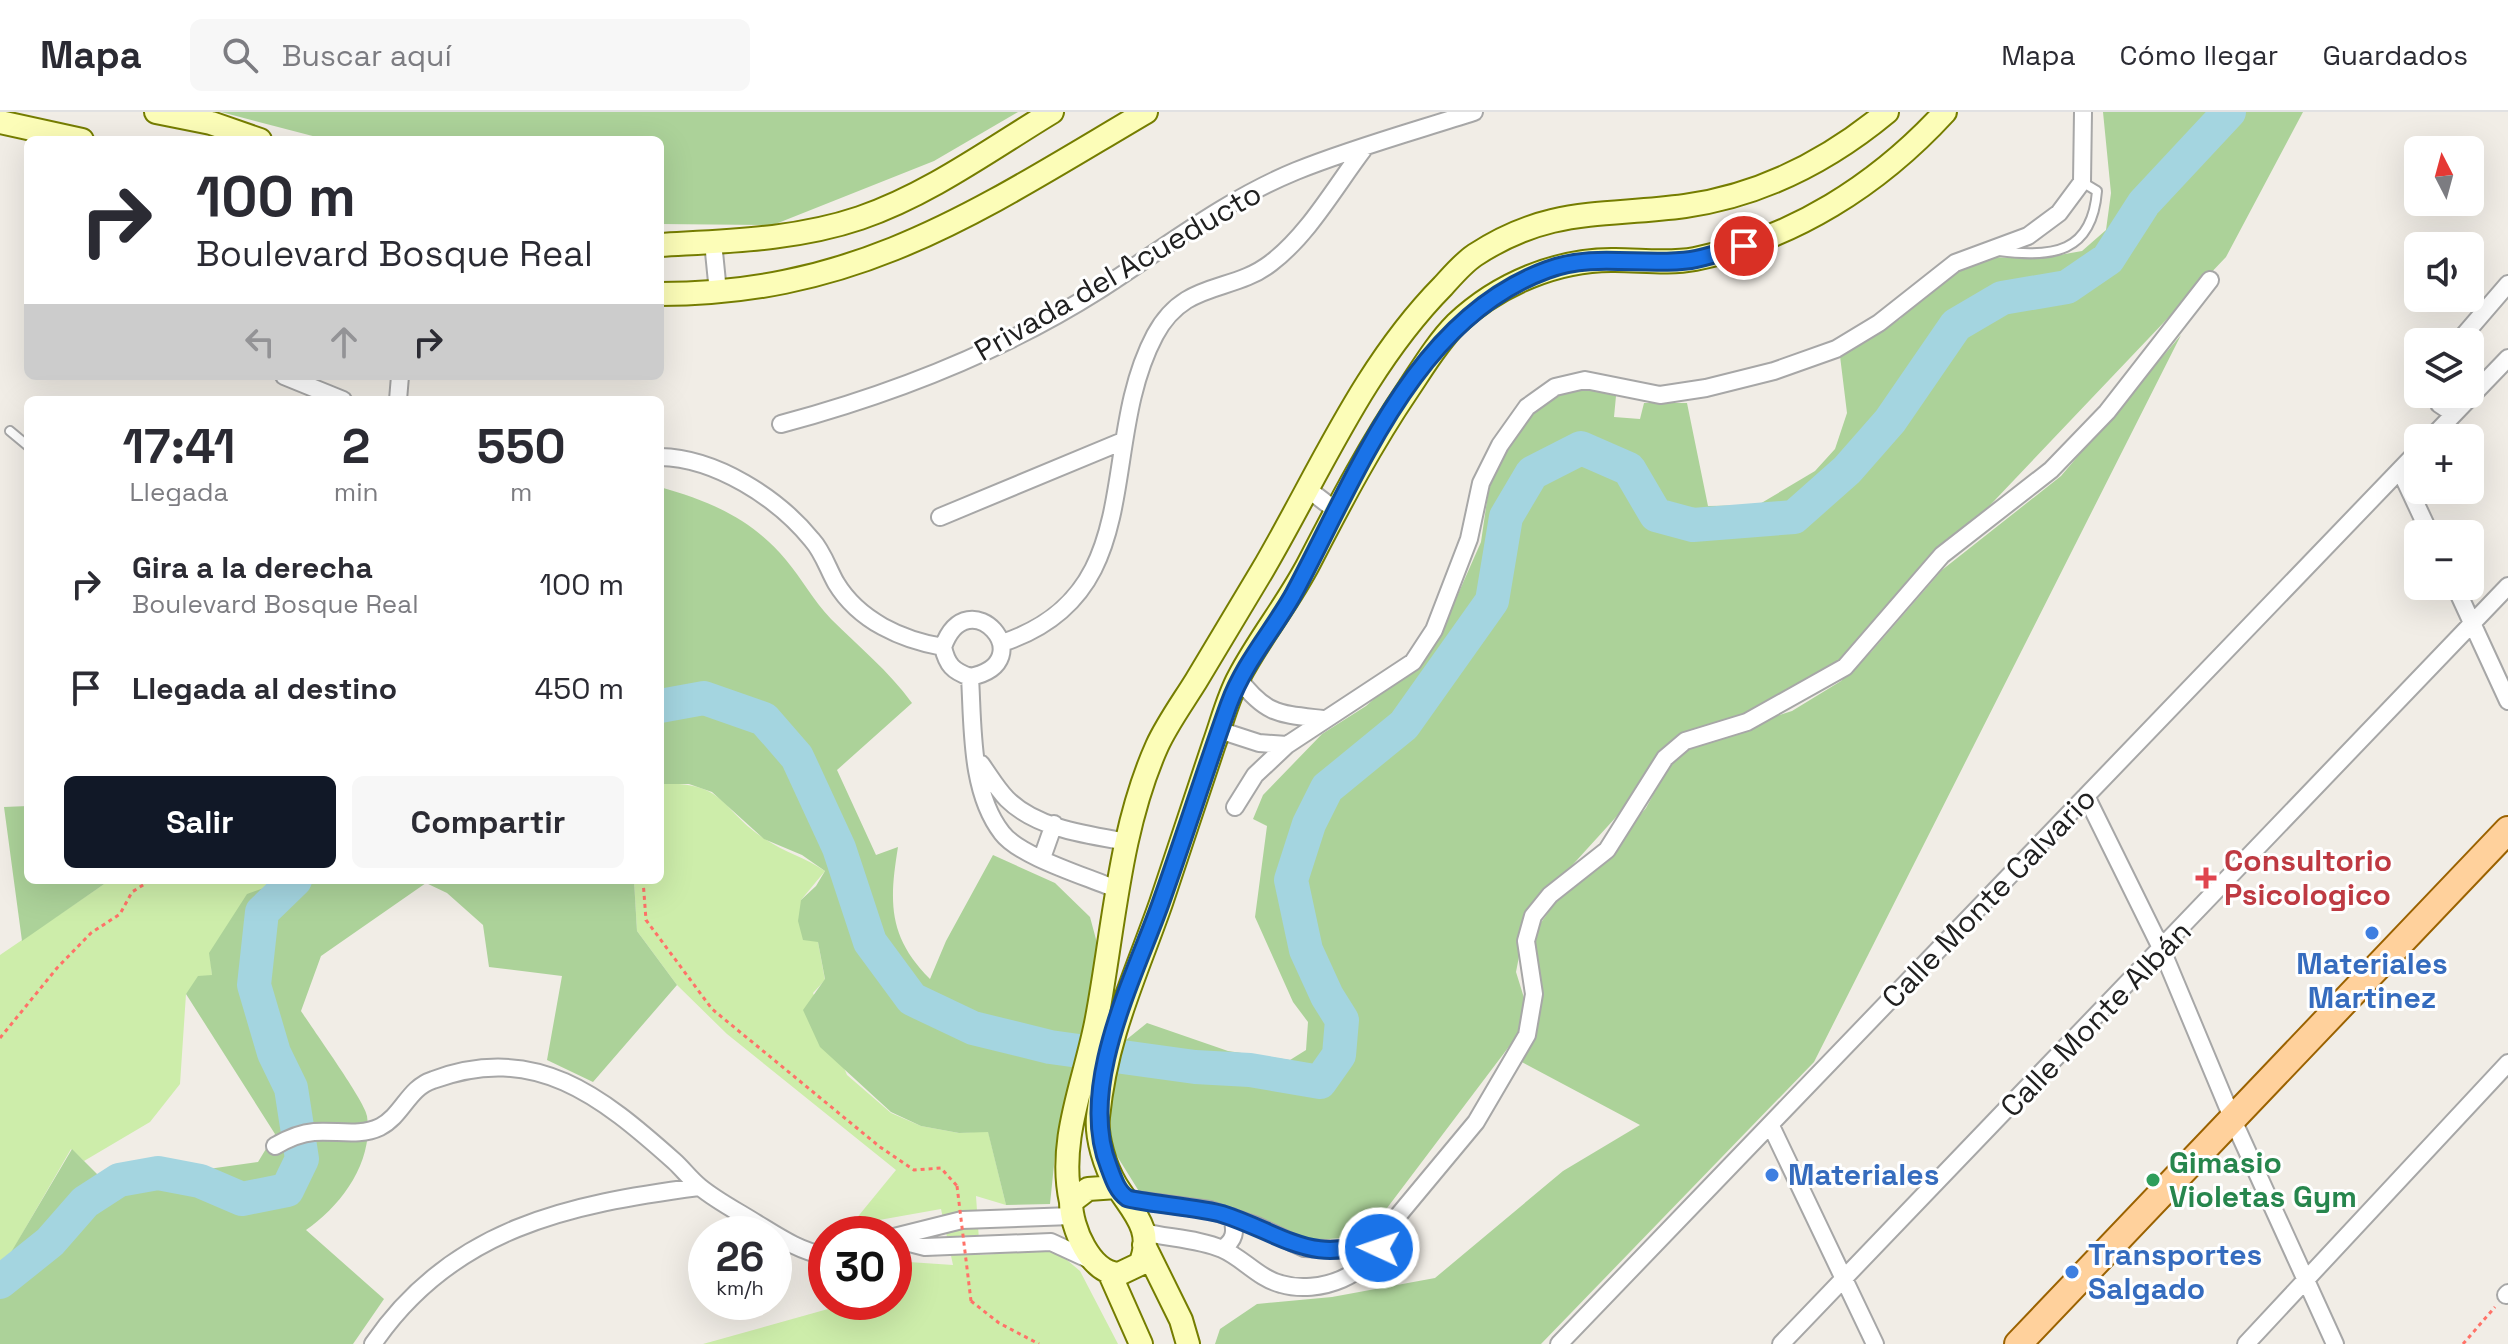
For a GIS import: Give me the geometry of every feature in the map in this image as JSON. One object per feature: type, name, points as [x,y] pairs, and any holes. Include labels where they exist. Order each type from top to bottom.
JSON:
[{"type":"main road","points":[[2018,1344],[2508,830]]},
{"type":"street","points":[[156,112],[211,123],[248,136]]},
{"type":"street","points":[[664,245],[766,239],[859,219],[913,194],[1052,112]]},
{"type":"street","points":[[664,294],[718,292],[809,279],[919,241],[1146,112]]},
{"type":"street","name":"Privada del Acueducto","points":[[781,424],[861,402],[1014,338],[1097,291],[1227,206],[1295,172],[1474,112]]},
{"type":"street","points":[[1141,1344],[1104,1269],[1084,1245],[1065,1174],[1066,1153],[1087,1117],[1107,1018],[1118,890],[1128,842],[1139,794],[1158,744],[1309,490],[1339,428],[1401,332],[1474,255],[1526,227],[1555,218],[1689,205],[1755,191],[1814,164],[1887,112]]},
{"type":"street","points":[[1107,1018],[1160,906],[1238,678],[1291,598],[1334,509],[1424,366],[1456,324],[1498,292],[1562,265],[1587,260],[1691,260],[1744,246],[1804,222],[1856,190],[1908,152],[1945,112]]},
{"type":"street","points":[[1235,807],[1255,775],[1287,745],[1413,662],[1434,630],[1469,539],[1481,483],[1500,445],[1527,407],[1555,387],[1585,380],[1660,395],[1706,388],[1774,371],[1836,349],[1879,323],[1955,263],[2028,236],[2059,213],[2082,182],[2083,112]]},
{"type":"street","points":[[0,122],[64,136]]},
{"type":"street","name":"Privada del Acueducto","points":[[1002,643],[1035,632],[1088,585],[1105,540],[1135,387],[1155,335],[1174,309],[1198,292],[1270,264],[1301,231],[1364,149]]},
{"type":"street","points":[[713,242],[718,292]]},
{"type":"street","points":[[912,1233],[962,1220],[1072,1209],[1088,1189],[1123,1193],[1232,1217],[1304,1248],[1327,1251],[1356,1247],[1382,1235],[1476,1122],[1527,1035],[1534,994],[1526,941],[1533,916],[1550,895],[1607,850],[1665,758],[1685,741],[1747,722],[1845,667],[1942,555],[2051,470],[2098,422],[2210,280]]},
{"type":"street","points":[[2470,328],[2508,284]]},
{"type":"street","points":[[2444,424],[2508,358]]},
{"type":"street","points":[[294,380],[333,396]]},
{"type":"street","points":[[2445,408],[2454,414]]},
{"type":"street","points":[[940,517],[1123,441]]},
{"type":"street","points":[[664,458],[729,475],[777,503],[815,542],[839,587],[872,621],[916,643],[943,647]]},
{"type":"street","name":"Calle Monte Calvario","points":[[1559,1344],[2404,466]]},
{"type":"street","points":[[2400,470],[2423,520]]},
{"type":"street","points":[[1309,490],[1334,509]]},
{"type":"street","name":"Calle Monte Albán","points":[[1781,1344],[2508,586]]},
{"type":"street","points":[[2461,600],[2508,701]]},
{"type":"street","points":[[971,620],[994,627],[1002,643],[1000,660],[988,674],[970,677],[956,672],[947,661],[943,647],[949,631],[962,621],[971,620]]},
{"type":"street","points":[[970,677],[975,756],[987,803],[1002,834],[1042,858],[1118,890]]},
{"type":"street","points":[[1238,678],[1257,704],[1284,715],[1323,719]]},
{"type":"street","points":[[1219,730],[1259,743],[1287,745]]},
{"type":"street","points":[[975,756],[1007,799],[1074,832],[1128,842]]},
{"type":"street","points":[[2086,796],[2162,950],[2233,1120],[2335,1344]]},
{"type":"street","points":[[1042,858],[1054,824]]},
{"type":"street","points":[[2246,1344],[2508,1063]]},
{"type":"street","points":[[275,1146],[291,1137],[314,1132],[354,1133],[380,1127],[401,1110],[416,1087],[472,1068],[504,1066],[537,1069],[600,1099],[699,1187],[808,1253]]},
{"type":"street","points":[[1087,1117],[1181,1320],[1188,1344]]},
{"type":"street","points":[[1771,1126],[1875,1344]]},
{"type":"street","points":[[373,1344],[394,1314],[426,1283],[463,1254],[498,1234],[587,1206],[699,1187]]},
{"type":"street","points":[[1222,1249],[1232,1242],[1236,1230],[1232,1217]]},
{"type":"street","points":[[1144,1239],[1222,1249],[1280,1284],[1321,1286],[1343,1279],[1363,1266],[1379,1248],[1382,1235]]},
{"type":"street","points":[[912,1243],[925,1247],[1051,1242],[1104,1269],[1135,1269],[1143,1256],[1144,1239]]},
{"type":"lane","points":[[1986,250],[2049,253],[2082,240],[2095,213],[2097,191],[2082,182]]},
{"type":"lane","points":[[10,431],[24,443]]},
{"type":"path","points":[[0,1038],[57,968],[91,933],[120,914],[132,892],[145,884]]},
{"type":"path","points":[[643,884],[646,920],[712,1009],[880,1147],[914,1170],[941,1168],[957,1186],[971,1301],[999,1323],[1039,1344]]},
{"type":"path","points":[[2463,1344],[2507,1294]]},
{"type":"green space","points":[[221,112],[1018,112],[934,161],[773,225],[664,224],[664,136],[313,136]]},
{"type":"green space","points":[[2103,112],[2303,112],[2226,257],[1842,661],[1785,697],[1656,757],[1627,805],[1527,915],[1516,972],[1525,1001],[1520,1032],[1378,1220],[1342,1238],[1304,1241],[1140,1193],[1112,1148],[1109,1104],[1121,1044],[1147,1023],[1228,1051],[1290,1060],[1306,1050],[1308,1022],[1293,1002],[1255,917],[1267,826],[1253,819],[1263,795],[1322,734],[1366,706],[1436,644],[1481,542],[1491,473],[1525,419],[1543,400],[1581,386],[1616,396],[1614,417],[1640,419],[1644,403],[1687,403],[1708,506],[1758,505],[1815,471],[1835,449],[1847,413],[1840,356],[1900,319],[1952,270],[1990,257],[2037,259],[2082,251],[2106,230],[2111,193]]},
{"type":"green space","points":[[2181,335],[1814,1062],[1541,1344],[1215,1344],[1220,1329],[1257,1304],[1332,1297],[1435,1278],[1563,1171],[1640,1125],[1516,1059],[1537,928],[1563,892],[1607,854],[1646,808],[1672,760],[1703,739],[1792,711],[1841,681],[1871,652],[1942,570],[2061,476]]},
{"type":"green space","points":[[664,488],[713,505],[759,533],[786,560],[831,619],[883,669],[912,703],[837,770],[876,855],[898,847],[893,885],[895,918],[906,948],[930,979],[946,941],[993,855],[1055,883],[1090,917],[1097,943],[1075,1091],[1055,1155],[1050,1204],[1006,1205],[988,1132],[959,1133],[921,1126],[891,1112],[820,1047],[803,1010],[825,979],[818,942],[803,940],[798,921],[801,900],[816,886],[825,871],[802,855],[764,839],[712,792],[689,784],[664,784]]},
{"type":"green space","points":[[664,784],[698,787],[711,793],[765,839],[825,871],[801,900],[818,942],[825,980],[813,993],[847,1075],[891,1113],[921,1126],[959,1133],[988,1131],[1006,1205],[976,1196],[980,1255],[1055,1250],[1080,1271],[1118,1344],[703,1344],[808,1315],[808,1320],[912,1320],[912,1262],[953,1265],[941,1209],[902,1216],[858,1216],[896,1170],[727,1034],[677,985],[637,931],[634,884],[664,884]]},
{"type":"green space","points":[[24,806],[24,884],[104,884],[22,941],[4,807]]},
{"type":"green space","points":[[104,884],[281,884],[229,928],[210,953],[212,975],[186,994],[180,1084],[150,1122],[84,1161],[71,1149],[7,1260],[0,1263],[0,955]]},
{"type":"green space","points":[[275,884],[425,884],[321,956],[301,1011],[364,1108],[368,1133],[360,1166],[343,1196],[306,1230],[384,1299],[353,1344],[0,1344],[0,1263],[7,1259],[72,1149],[105,1182],[128,1191],[164,1187],[187,1172],[258,1162],[275,1134],[186,994],[198,976],[212,975],[209,953],[247,894]]},
{"type":"green space","points":[[428,884],[634,884],[637,931],[677,985],[593,1082],[547,1060],[562,976],[489,967],[483,925],[447,893]]},
{"type":"waterway","points":[[664,705],[704,698],[764,719],[797,757],[839,848],[870,942],[912,999],[973,1028],[1050,1047],[1195,1067],[1250,1070],[1320,1082],[1339,1055],[1342,1020],[1306,950],[1291,880],[1309,824],[1327,788],[1404,725],[1492,601],[1506,517],[1532,473],[1581,448],[1629,469],[1656,515],[1693,525],[1794,517],[1847,470],[1890,421],[1956,325],[2002,298],[2067,287],[2108,259],[2144,203],[2229,112]]},
{"type":"waterway","points":[[0,1282],[50,1242],[85,1202],[119,1180],[158,1173],[200,1181],[242,1199],[287,1190],[302,1159],[291,1088],[274,1053],[254,985],[262,912],[291,884]]},
{"type":"place","name":"Consultorio Psicologico","points":[[2206,878]]},
{"type":"place","name":"Materiales Martinez","points":[[2372,933]]},
{"type":"place","name":"Materiales","points":[[1772,1175]]},
{"type":"place","name":"Gimasio Violetas Gym","points":[[2153,1180]]},
{"type":"place","name":"Transportes Salgado","points":[[2072,1272]]},
{"type":"route","points":[[1379,1248],[1382,1235],[1365,1245],[1347,1250],[1304,1248],[1257,1226],[1210,1210],[1128,1199],[1117,1187],[1102,1150],[1097,1120],[1115,1021],[1160,906],[1238,678],[1291,598],[1334,509],[1386,422],[1456,324],[1498,292],[1562,265],[1587,260],[1691,260],[1744,246]]}]
